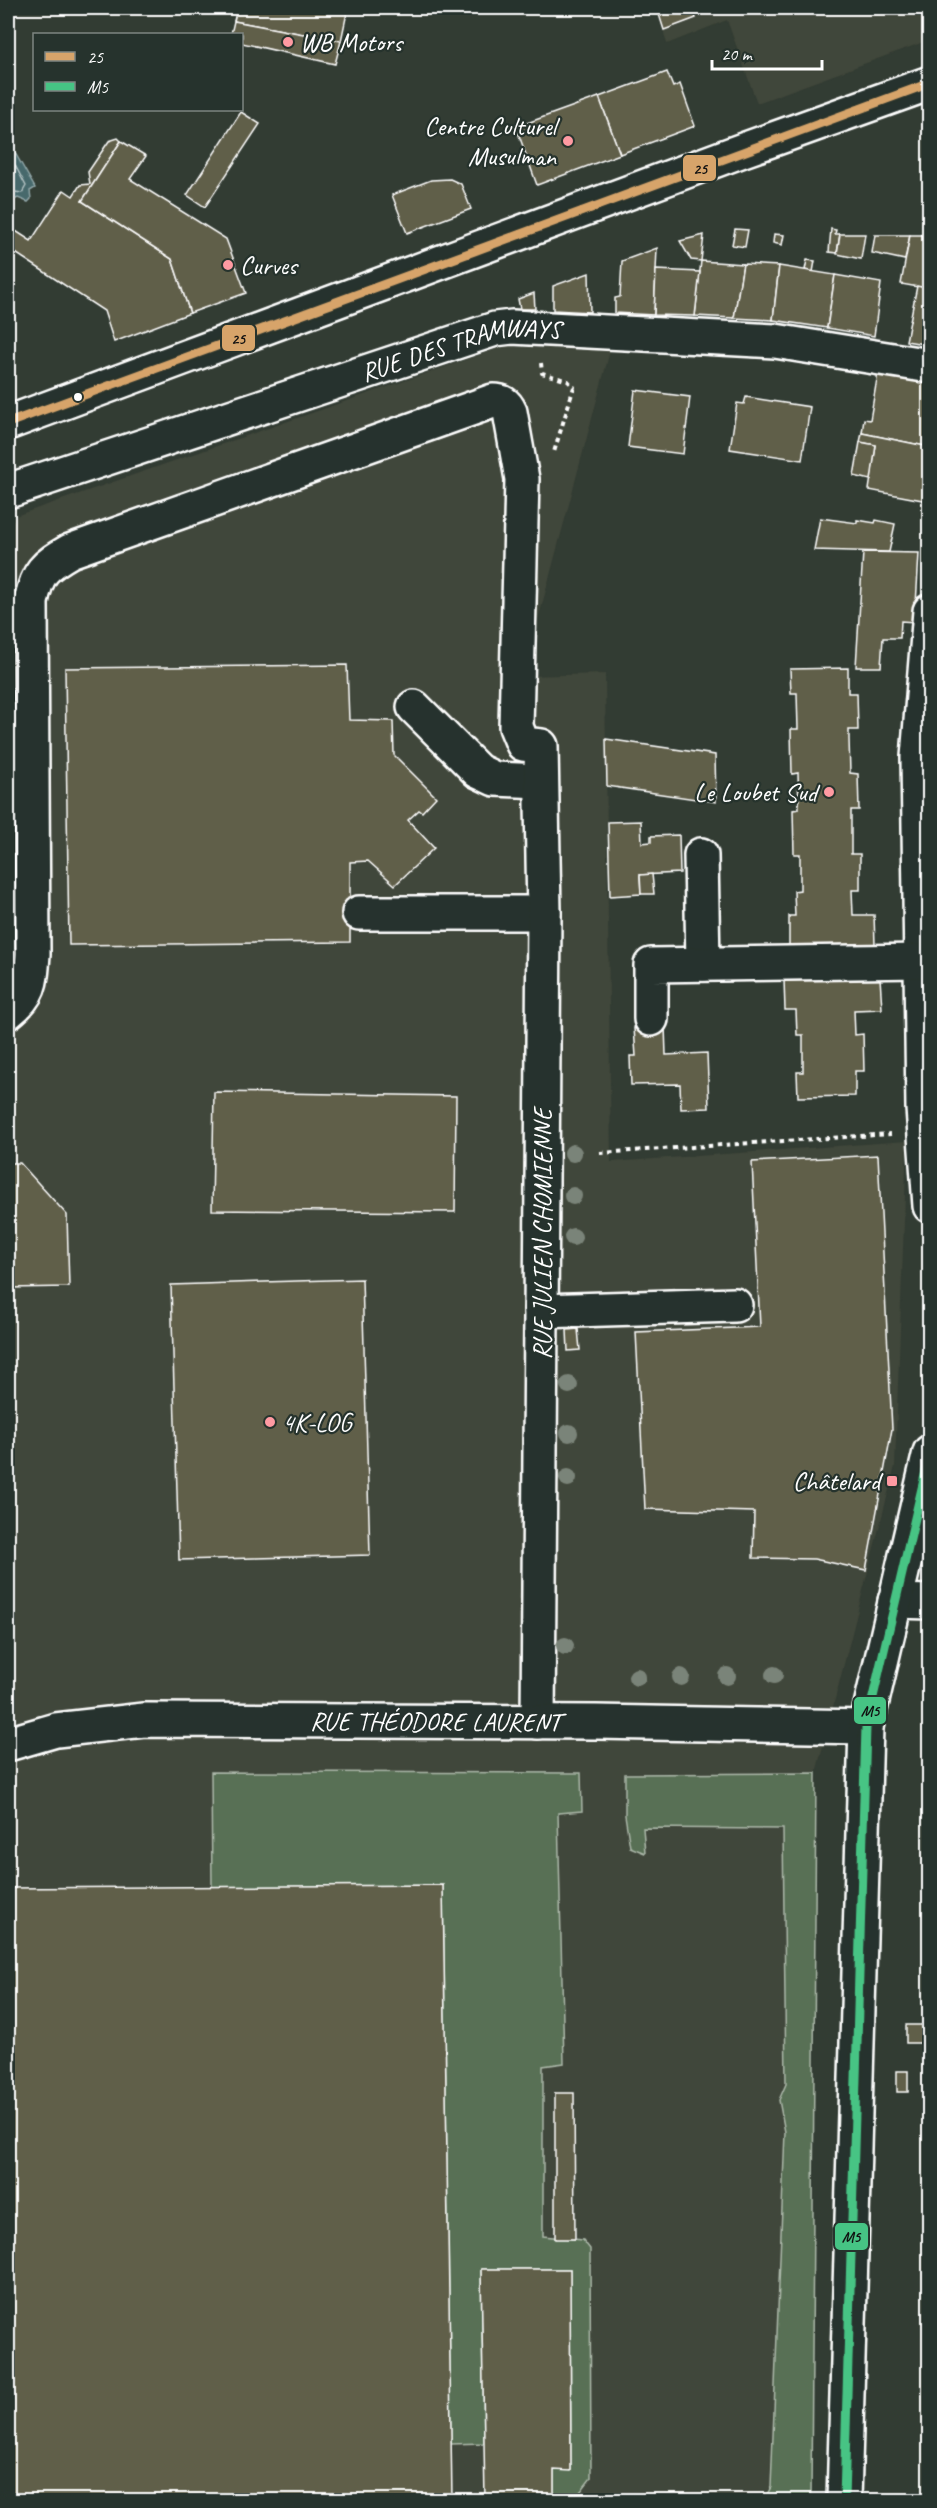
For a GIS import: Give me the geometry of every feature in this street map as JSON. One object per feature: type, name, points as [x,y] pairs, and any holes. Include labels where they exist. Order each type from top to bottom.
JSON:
[{"type":"street","points":[[8,423],[743,150],[930,83]]},
{"type":"street","name":"RUE DES TRAMWAYS","points":[[8,491],[495,329],[512,327],[775,341],[930,366]]},
{"type":"street","name":"RUE JULIEN CHOMIENNE","points":[[8,1012],[23,999],[31,982],[33,954],[31,602],[36,579],[47,564],[70,551],[493,401],[501,401],[510,412],[522,479],[516,727],[523,744],[541,746],[542,781],[544,913],[538,1722]]},
{"type":"street","points":[[930,612],[918,757],[923,1108],[930,1206]]},
{"type":"street","points":[[414,707],[477,771],[495,779],[542,781]]},
{"type":"street","points":[[701,855],[703,964]]},
{"type":"street","points":[[359,913],[544,913]]},
{"type":"street","points":[[651,1019],[651,964],[921,961]]},
{"type":"street","points":[[541,1311],[735,1305]]},
{"type":"street","points":[[844,2500],[866,1727],[930,1452]]},
{"type":"street","points":[[895,1601],[930,1602]]},
{"type":"street","name":"RUE THÉODORE LAURENT","points":[[8,1744],[56,1730],[144,1720],[538,1722],[866,1727]]},
{"type":"path","points":[[540,364],[542,373],[572,384],[571,398]]},
{"type":"path","points":[[600,1153],[898,1133]]},
{"type":"shaded area","points":[[657,8],[929,8],[929,40],[757,103],[727,20],[667,44]]},
{"type":"shaded area","points":[[505,346],[610,351],[523,676],[605,674],[611,1162],[907,1141],[895,1466],[816,1773],[811,2500],[8,2500],[8,528],[18,515]]},
{"type":"green space","points":[[211,1772],[581,1773],[582,1811],[558,1813],[564,2063],[543,2066],[543,2236],[583,2240],[590,2249],[591,2478],[574,2500],[554,2500],[554,2470],[571,2470],[570,2269],[481,2269],[484,2443],[451,2444],[443,1886],[212,1887]]},
{"type":"green space","points":[[816,1773],[811,2500],[764,2500],[771,2487],[785,2132],[779,2100],[786,2084],[783,1829],[643,1828],[645,1853],[630,1847],[625,1815],[625,1774]]},
{"type":"water","points":[[10,144],[35,188],[30,191],[31,199],[28,202],[18,198],[12,201],[8,193],[8,145]]},
{"type":"building","points":[[237,8],[348,8],[341,41],[234,21]]},
{"type":"building","points":[[657,8],[692,8],[696,18],[664,30]]},
{"type":"building","points":[[234,21],[341,41],[335,64],[243,43],[243,33],[231,33]]},
{"type":"building","points":[[667,72],[673,87],[680,84],[695,126],[620,154],[599,97]]},
{"type":"building","name":"Centre Culturel Musulman","points":[[599,97],[620,154],[537,185],[516,127]]},
{"type":"building","points":[[241,112],[260,124],[205,207],[187,195]]},
{"type":"building","points":[[118,138],[121,141],[82,201],[172,259],[190,313],[114,342],[104,311],[8,248],[8,226],[31,241],[64,190],[73,196],[80,185],[90,184],[88,172],[109,141]]},
{"type":"building","points":[[121,141],[146,156],[130,179],[226,239],[246,293],[190,313],[172,259],[82,201]]},
{"type":"building","points":[[450,179],[461,184],[471,209],[407,233],[392,195],[431,180]]},
{"type":"building","points":[[735,229],[748,230],[745,247],[732,245]]},
{"type":"building","points":[[831,229],[836,230],[835,234],[840,234],[837,253],[829,252]]},
{"type":"building","points":[[774,234],[784,235],[782,245],[773,243]]},
{"type":"building","points":[[840,234],[865,234],[861,259],[837,254]]},
{"type":"building","points":[[704,235],[701,261],[691,260],[680,241]]},
{"type":"building","points":[[875,235],[910,235],[905,260],[872,253]]},
{"type":"building","points":[[910,235],[930,235],[930,289],[901,284]]},
{"type":"building","points":[[657,248],[654,315],[615,313],[615,298],[620,297],[622,261]]},
{"type":"building","points":[[807,260],[815,261],[813,272],[805,270]]},
{"type":"building","points":[[701,261],[743,264],[734,318],[695,316]]},
{"type":"building","points":[[743,264],[779,266],[773,320],[734,318]]},
{"type":"building","points":[[779,266],[835,275],[827,328],[773,320]]},
{"type":"building","points":[[656,270],[700,272],[695,316],[654,315]]},
{"type":"building","points":[[589,273],[590,312],[553,310],[553,286]]},
{"type":"building","points":[[835,275],[881,283],[874,336],[827,328]]},
{"type":"building","points":[[917,286],[930,289],[930,345],[906,341]]},
{"type":"building","points":[[534,293],[535,309],[520,309],[518,299]]},
{"type":"building","points":[[878,373],[930,381],[930,447],[862,433],[864,419],[870,420]]},
{"type":"building","points":[[635,390],[690,397],[683,454],[628,447]]},
{"type":"building","points":[[746,397],[810,407],[802,460],[730,449],[737,403],[744,404]]},
{"type":"building","points":[[862,433],[930,447],[928,501],[869,490],[876,445],[860,442]]},
{"type":"building","points":[[860,442],[876,445],[871,480],[854,476]]},
{"type":"building","points":[[820,518],[857,523],[857,520],[875,523],[876,520],[895,524],[889,552],[814,550]]},
{"type":"building","points":[[863,552],[919,553],[915,622],[901,621],[900,638],[883,638],[881,667],[856,667]]},
{"type":"building","points":[[347,665],[349,720],[393,721],[394,755],[436,797],[422,812],[419,810],[408,820],[434,848],[395,885],[368,861],[350,862],[350,942],[69,945],[65,668]]},
{"type":"building","name":"Le Loubet Sud","points":[[848,668],[848,693],[857,693],[858,730],[849,730],[850,773],[858,774],[859,810],[851,810],[851,854],[860,854],[860,890],[852,890],[853,915],[874,915],[875,945],[789,947],[789,916],[795,916],[794,891],[800,890],[800,854],[794,854],[793,810],[799,809],[798,773],[792,774],[791,729],[798,729],[797,693],[791,693],[790,669]]},
{"type":"building","points":[[606,739],[715,755],[716,802],[607,786]]},
{"type":"building","points":[[641,821],[642,843],[651,842],[651,836],[679,835],[680,873],[640,875],[641,894],[610,896],[608,822]]},
{"type":"building","points":[[652,874],[654,894],[641,894],[640,875]]},
{"type":"building","points":[[880,978],[882,1009],[854,1010],[855,1035],[863,1034],[864,1071],[855,1071],[855,1096],[798,1097],[797,1072],[803,1072],[803,1035],[797,1035],[796,1010],[785,1010],[784,979]]},
{"type":"building","points":[[665,1026],[666,1055],[707,1053],[709,1108],[681,1109],[680,1084],[631,1085],[630,1056],[636,1056],[634,1028]]},
{"type":"building","points":[[214,1092],[456,1096],[455,1212],[212,1210]]},
{"type":"building","points":[[878,1155],[892,1429],[866,1570],[814,1559],[753,1558],[754,1512],[645,1509],[636,1332],[760,1327],[752,1162]]},
{"type":"building","points":[[8,1163],[20,1163],[67,1215],[69,1287],[8,1288]]},
{"type":"building","points":[[362,1279],[370,1555],[179,1560],[171,1285]]},
{"type":"building","points":[[578,1329],[580,1350],[568,1351],[567,1330]]},
{"type":"building","points":[[9,1358],[11,1448],[8,1448]]},
{"type":"building","points":[[443,1885],[452,2500],[8,2500],[8,2400],[13,2400],[8,1888]]},
{"type":"building","points":[[906,2025],[924,2025],[924,2043],[906,2043]]},
{"type":"building","points":[[897,2071],[908,2071],[908,2092],[897,2092]]},
{"type":"building","points":[[555,2093],[574,2093],[575,2239],[555,2239]]},
{"type":"building","points":[[481,2269],[570,2269],[571,2471],[554,2470],[554,2500],[485,2500]]},
{"type":"transit line","name":"25","points":[[8,423],[930,83]]},
{"type":"transit line","name":"M5","points":[[844,2500],[866,1727],[930,1454]]},
{"type":"place","name":"WB Motors","points":[[288,42]]},
{"type":"place","name":"Centre Culturel Musulman","points":[[568,141]]},
{"type":"place","name":"Curves","points":[[228,265]]},
{"type":"place","name":"Le Loubet Sud","points":[[829,792]]},
{"type":"place","name":"4K-LOG","points":[[270,1422]]},
{"type":"place","name":"Châtelard","points":[[892,1481]]}]
